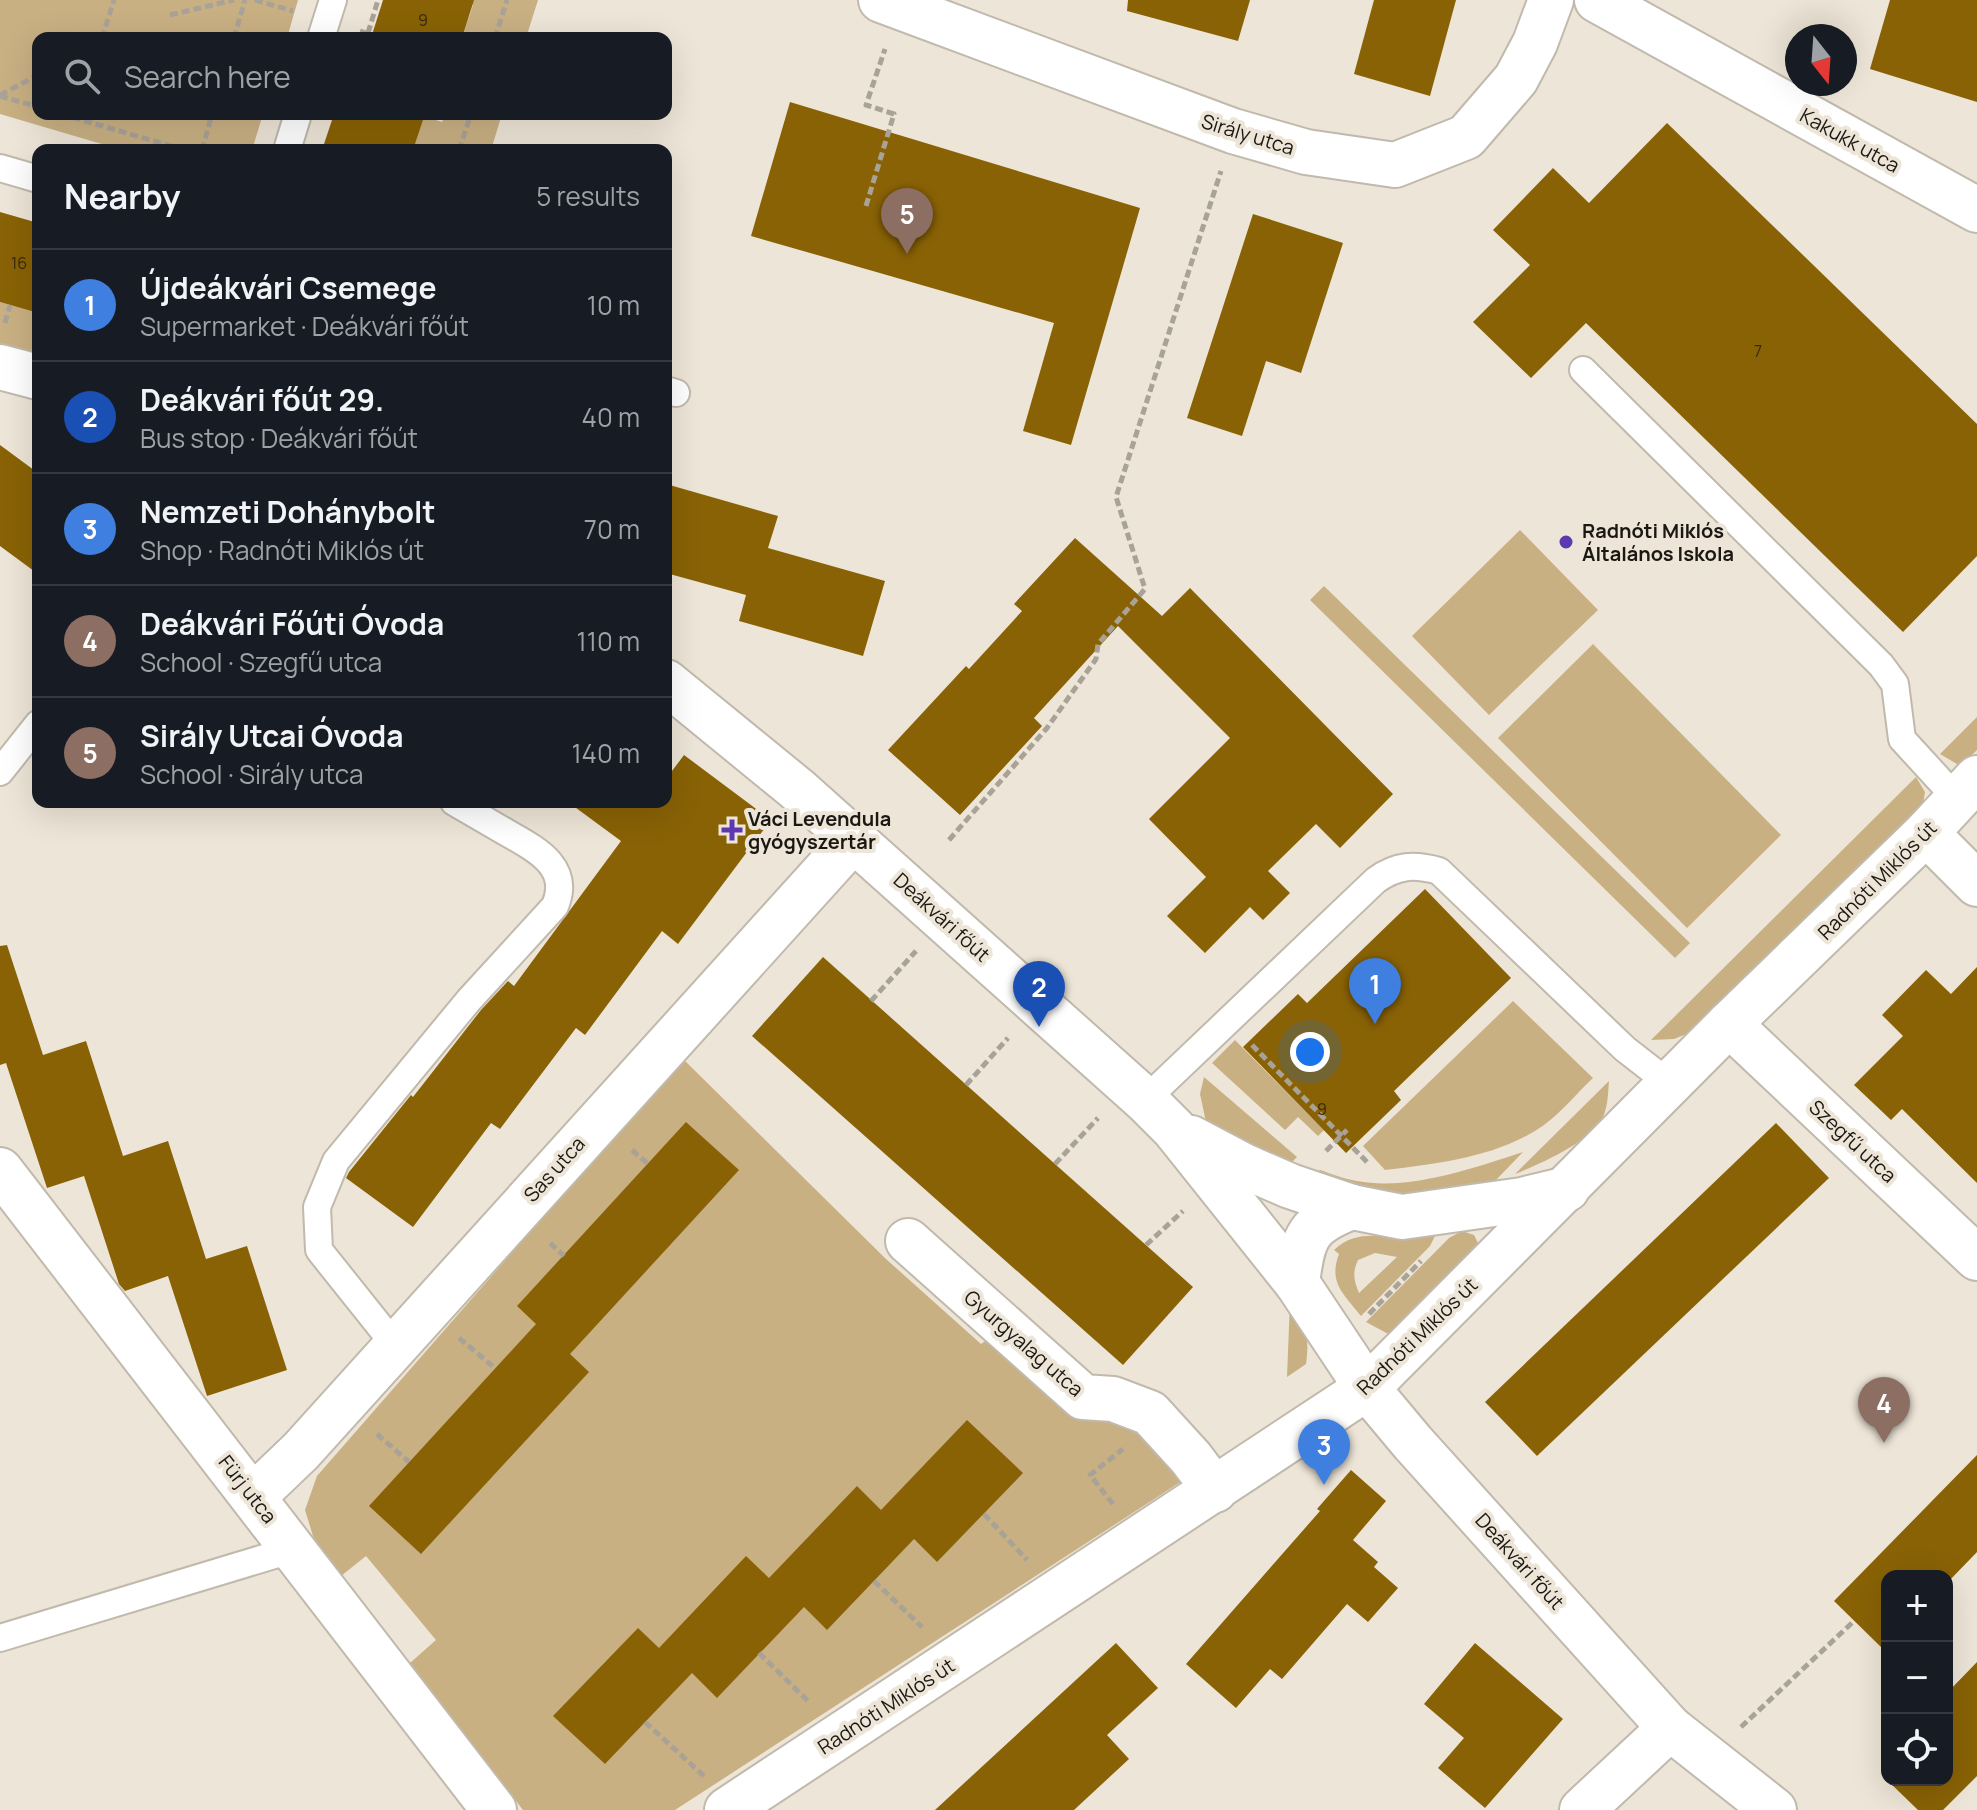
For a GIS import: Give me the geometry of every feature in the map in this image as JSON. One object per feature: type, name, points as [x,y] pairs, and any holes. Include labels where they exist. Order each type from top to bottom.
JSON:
[{"type":"street","name":"Sirály utca","points":[[885,20],[1306,152],[1395,165],[1466,137],[1516,79],[1535,43],[1551,0]]},
{"type":"street","name":"Kakukk utca","points":[[1597,0],[1977,210]]},
{"type":"street","points":[[0,367],[32,375]]},
{"type":"street","name":"Deákvári főút","points":[[672,687],[797,789],[1159,1114],[1297,1283],[1367,1388],[1413,1443],[1670,1728],[1774,1810]]},
{"type":"street","name":"Radnóti Miklós út","points":[[715,1793],[1215,1490],[1367,1388],[1729,1024],[1926,833],[1967,788]]},
{"type":"street","points":[[1926,833],[1977,884]]},
{"type":"street","name":"Sas utca","points":[[253,1497],[301,1451],[394,1344],[854,839]]},
{"type":"street","name":"Szegfű utca","points":[[1729,1024],[1977,1258]]},
{"type":"street","name":"Deákvári főút","points":[[1159,1114],[1274,1180],[1352,1207],[1402,1217],[1522,1200],[1567,1189]]},
{"type":"street","name":"Fürj utca","points":[[0,1170],[494,1810]]},
{"type":"street","points":[[1297,1283],[1301,1251],[1310,1233],[1324,1218],[1352,1207]]},
{"type":"street","name":"Gyurgyalag utca","points":[[908,1241],[1083,1397],[1113,1399],[1150,1413],[1215,1490]]},
{"type":"street","points":[[1582,1810],[1670,1728]]},
{"type":"lane","points":[[323,32],[333,0]]},
{"type":"lane","points":[[289,144],[296,120]]},
{"type":"lane","points":[[0,168],[32,177]]},
{"type":"lane","points":[[1583,370],[1881,665],[1895,684],[1902,739],[1967,788]]},
{"type":"lane","points":[[0,772],[32,732]]},
{"type":"lane","points":[[394,1344],[319,1250],[317,1207],[336,1161],[469,1000],[555,906],[560,892],[556,871],[542,853],[464,808]]},
{"type":"lane","points":[[1159,1114],[1228,1021],[1376,880],[1388,871],[1403,866],[1422,866],[1439,871],[1625,1049],[1670,1084]]},
{"type":"lane","points":[[0,1638],[294,1549]]},
{"type":"path","points":[[104,32],[114,0]]},
{"type":"path","points":[[170,15],[234,0]]},
{"type":"path","points":[[236,32],[245,0]]},
{"type":"path","points":[[369,32],[378,0]]},
{"type":"path","points":[[497,32],[507,0]]},
{"type":"path","points":[[866,206],[894,114],[866,105],[885,20]]},
{"type":"path","points":[[0,96],[32,78]]},
{"type":"path","points":[[0,96],[32,105]]},
{"type":"path","points":[[91,120],[166,144]]},
{"type":"path","points":[[204,144],[210,120]]},
{"type":"path","points":[[461,144],[469,120]]},
{"type":"path","points":[[949,840],[1047,728],[1096,659],[1098,644],[1145,589],[1116,497],[1233,131]]},
{"type":"path","points":[[871,1001],[917,949]]},
{"type":"path","points":[[1228,1021],[1370,1165]]},
{"type":"path","points":[[966,1085],[1014,1031]]},
{"type":"path","points":[[1055,1164],[1102,1114]]},
{"type":"path","points":[[1322,1155],[1347,1130]]},
{"type":"path","points":[[1146,1245],[1186,1209]]},
{"type":"path","points":[[1362,1322],[1425,1257]]},
{"type":"path","points":[[1116,1508],[1090,1475],[1131,1443]]},
{"type":"path","points":[[984,1514],[1030,1564]]},
{"type":"path","points":[[874,1581],[926,1631]]},
{"type":"path","points":[[1708,1758],[1854,1621]]},
{"type":"path","points":[[759,1653],[812,1706]]},
{"type":"path","points":[[645,1722],[715,1793]]},
{"type":"shaded area","points":[[0,0],[298,0],[289,32],[32,32],[32,120],[261,120],[254,144],[102,144],[0,114]]},
{"type":"shaded area","points":[[459,0],[538,0],[528,32],[464,32],[473,5]]},
{"type":"shaded area","points":[[423,120],[500,120],[493,144],[415,144]]},
{"type":"shaded area","points":[[0,302],[32,311],[32,353],[0,344]]},
{"type":"shaded area","points":[[1520,530],[1598,610],[1489,715],[1412,636]]},
{"type":"shaded area","points":[[1324,586],[1690,943],[1675,958],[1310,600]]},
{"type":"shaded area","points":[[1593,644],[1781,835],[1687,928],[1498,738]]},
{"type":"shaded area","points":[[1977,717],[1977,750],[1964,763],[1957,764],[1940,754]]},
{"type":"shaded area","points":[[1916,777],[1925,792],[1923,804],[1696,1030],[1674,1039],[1651,1040]]},
{"type":"shaded area","points":[[1513,1001],[1593,1078],[1551,1120],[1507,1145],[1446,1162],[1385,1170],[1363,1146]]},
{"type":"shaded area","points":[[1235,1040],[1324,1130],[1318,1136],[1298,1117],[1285,1130],[1212,1063]]},
{"type":"shaded area","points":[[682,1058],[886,1259],[981,1344],[995,1334],[1134,1413],[1185,1479],[675,1810],[523,1810],[410,1663],[436,1640],[366,1556],[341,1576],[317,1549],[305,1510],[317,1476]]},
{"type":"shaded area","points":[[1204,1077],[1297,1157],[1283,1171],[1206,1122],[1200,1094]]},
{"type":"shaded area","points":[[1609,1081],[1605,1110],[1595,1128],[1563,1152],[1515,1174]]},
{"type":"shaded area","points":[[1523,1152],[1496,1180],[1442,1192],[1407,1196],[1310,1180],[1320,1170],[1352,1180],[1398,1183],[1463,1171]]},
{"type":"shaded area","points":[[1462,1231],[1474,1235],[1478,1243],[1476,1252],[1392,1336],[1366,1322],[1449,1238]]},
{"type":"shaded area","points":[[1436,1234],[1430,1246],[1361,1316],[1337,1281],[1335,1273],[1339,1254],[1334,1250],[1358,1237]],"holes":[[[1375,1253],[1397,1257],[1359,1293],[1354,1277],[1358,1260]]]},
{"type":"shaded area","points":[[1290,1301],[1305,1331],[1307,1354],[1306,1364],[1287,1377]]},
{"type":"building","points":[[383,0],[474,0],[464,32],[373,32]]},
{"type":"building","points":[[1128,0],[1250,0],[1238,41],[1127,11]]},
{"type":"building","points":[[1374,0],[1456,0],[1430,96],[1354,74]]},
{"type":"building","points":[[1890,0],[1977,0],[1977,102],[1870,69]]},
{"type":"building","points":[[790,102],[1140,208],[1071,445],[1023,431],[1054,323],[751,236]]},
{"type":"building","points":[[332,120],[423,120],[415,144],[324,144]]},
{"type":"building","points":[[1667,123],[1977,424],[1977,556],[1903,632],[1586,323],[1531,378],[1473,322],[1530,265],[1493,230],[1553,168],[1589,203]]},
{"type":"building","points":[[0,212],[32,221],[32,311],[0,302]]},
{"type":"building","points":[[1253,214],[1343,243],[1301,373],[1266,361],[1242,436],[1187,418]]},
{"type":"building","points":[[0,445],[32,469],[32,570],[0,546]]},
{"type":"building","points":[[672,486],[778,516],[768,548],[885,581],[863,656],[739,621],[746,595],[672,575]]},
{"type":"building","points":[[1075,538],[1162,616],[1190,588],[1393,794],[1340,848],[1316,824],[1268,871],[1290,893],[1263,920],[1250,907],[1205,953],[1167,916],[1206,877],[1149,819],[1230,738],[1118,626],[1034,718],[1042,726],[960,815],[888,750],[1022,611],[1014,604]]},
{"type":"building","points":[[684,755],[771,820],[678,944],[662,931],[585,1035],[576,1028],[500,1129],[491,1123],[413,1227],[346,1178],[349,1172],[481,1010],[508,981],[514,986],[621,841],[576,808],[672,808],[672,771]]},
{"type":"building","points":[[1425,889],[1511,978],[1394,1091],[1401,1100],[1346,1153],[1243,1047],[1298,994],[1307,1003]]},
{"type":"building","points":[[7,945],[43,1055],[86,1041],[123,1156],[168,1141],[206,1259],[247,1246],[287,1370],[207,1396],[168,1276],[125,1291],[119,1284],[84,1176],[47,1188],[6,1063],[0,1065],[0,946]]},
{"type":"building","points":[[823,957],[1193,1287],[1123,1365],[752,1036]]},
{"type":"building","points":[[1977,967],[1977,1183],[1902,1109],[1891,1120],[1854,1085],[1903,1036],[1882,1015],[1926,970],[1951,994]]},
{"type":"building","points":[[686,1122],[739,1170],[570,1354],[589,1372],[421,1554],[369,1506],[536,1324],[517,1306]]},
{"type":"building","points":[[1776,1123],[1829,1178],[1537,1456],[1485,1402]]},
{"type":"building","points":[[967,1420],[1023,1473],[937,1562],[914,1539],[827,1630],[804,1607],[717,1698],[692,1673],[605,1764],[553,1716],[638,1628],[659,1648],[746,1556],[769,1578],[857,1486],[881,1510]]},
{"type":"building","points":[[1977,1455],[1977,1552],[1953,1577],[1953,1570],[1881,1570],[1881,1647],[1834,1601]]},
{"type":"building","points":[[1351,1470],[1386,1501],[1353,1540],[1378,1562],[1374,1567],[1398,1588],[1368,1622],[1347,1604],[1282,1679],[1270,1669],[1236,1708],[1186,1664],[1320,1511],[1317,1509]]},
{"type":"building","points":[[1116,1643],[1158,1688],[1107,1735],[1129,1759],[1074,1810],[935,1810]]},
{"type":"building","points":[[1475,1643],[1563,1719],[1485,1808],[1438,1768],[1464,1738],[1424,1704]]},
{"type":"building","points":[[1977,1662],[1977,1776],[1943,1810],[1918,1810],[1893,1786],[1953,1786],[1953,1687]]},
{"type":"place","name":"Sirály Utcai Óvoda","points":[[907,254]]},
{"type":"place","name":"Radnóti Miklós Általános Iskola","points":[[1566,542]]},
{"type":"place","name":"Váci Levendula gyógyszertár","points":[[732,830]]},
{"type":"place","name":"Újdeákvári Csemege","points":[[1375,1024]]},
{"type":"place","name":"Deákvári főút 29.","points":[[1039,1027]]},
{"type":"place","name":"Deákvári Főúti Óvoda","points":[[1884,1443]]},
{"type":"place","name":"Nemzeti Dohánybolt","points":[[1324,1485]]}]
